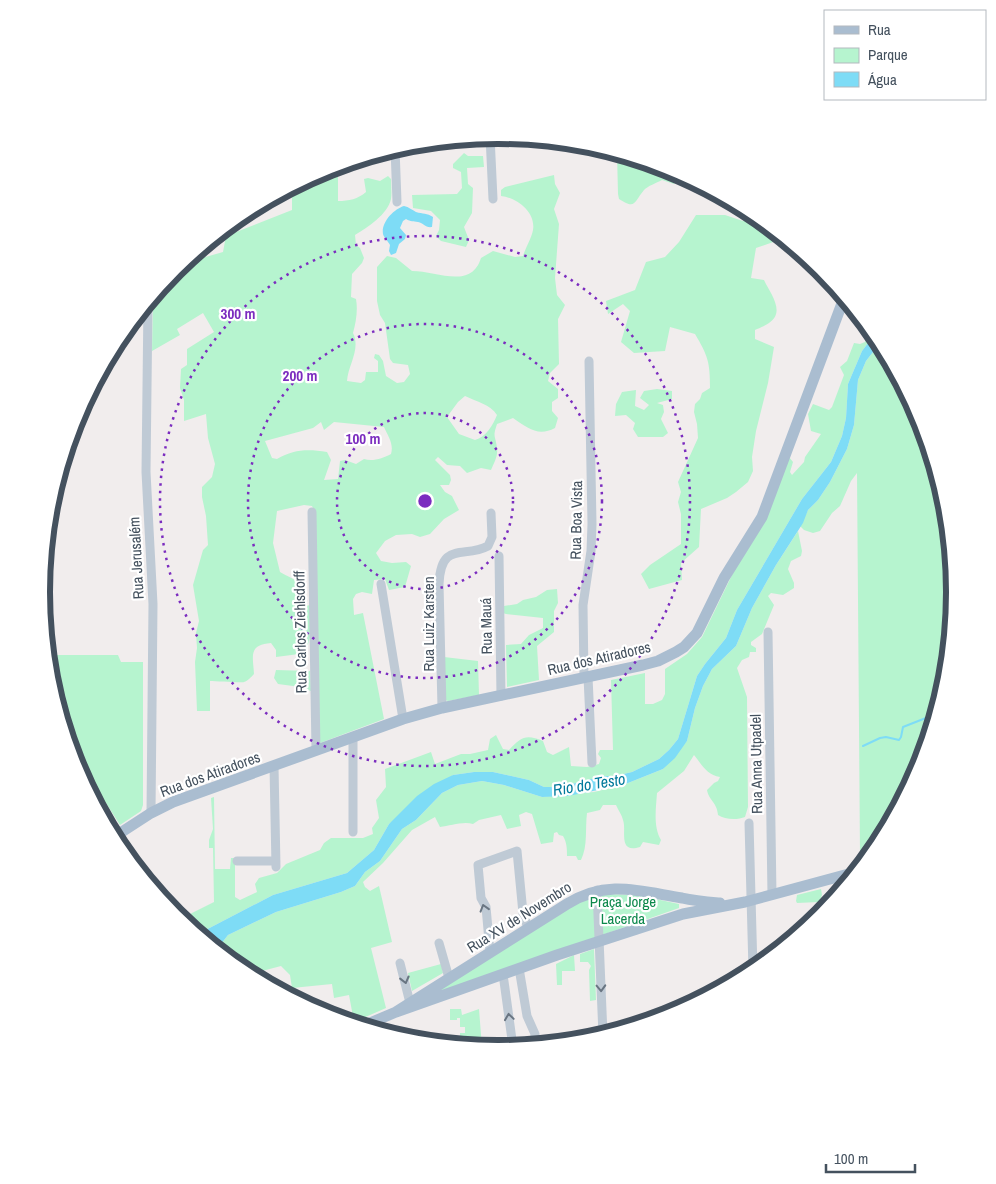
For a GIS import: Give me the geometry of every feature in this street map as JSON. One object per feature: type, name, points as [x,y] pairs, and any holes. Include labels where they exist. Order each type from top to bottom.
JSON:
[{"type":"main road","name":"Rua dos Atiradores","points":[[121,833],[151,813],[173,802],[402,719],[442,708],[658,661],[684,647],[696,634],[724,578],[757,527],[766,508],[841,305]]},
{"type":"main road","name":"Rua XV de Novembro","points":[[373,1022],[519,968],[682,914],[752,900],[845,875]]},
{"type":"main road","name":"Rua XV de Novembro","points":[[396,1012],[575,899],[597,890],[620,888],[638,890],[729,905]]},
{"type":"main road","points":[[682,898],[682,914]]},
{"type":"main road","points":[[448,978],[456,991]]},
{"type":"street","points":[[490,144],[493,199]]},
{"type":"street","points":[[395,156],[397,202]]},
{"type":"street","name":"Rua Jerusalém","points":[[148,313],[146,472],[153,604],[151,813]]},
{"type":"street","name":"Rua Boa Vista","points":[[589,361],[592,524],[591,551],[583,605],[592,764]]},
{"type":"street","name":"Rua Carlos Ziehlsdorff","points":[[312,512],[316,750]]},
{"type":"street","name":"Rua Luiz Karsten","points":[[442,708],[439,584],[441,570],[446,559],[450,556],[462,551],[488,546],[492,537],[491,513]]},
{"type":"street","name":"Rua Mauá","points":[[499,556],[501,696]]},
{"type":"street","points":[[380,584],[402,719]]},
{"type":"street","name":"Rua Anna Utpadel","points":[[768,632],[772,895]]},
{"type":"street","points":[[352,832],[353,737]]},
{"type":"street","points":[[237,861],[276,864],[274,766]]},
{"type":"street","points":[[749,823],[753,960]]},
{"type":"street","points":[[490,952],[486,907],[481,898],[478,865],[517,851],[521,875],[523,913],[528,928]]},
{"type":"street","points":[[597,890],[603,1027]]},
{"type":"street","points":[[439,942],[448,978]]},
{"type":"street","points":[[400,963],[410,1003]]},
{"type":"street","points":[[519,968],[526,1012],[536,1034],[535,1038]]},
{"type":"street","points":[[503,974],[512,1040]]},
{"type":"green space","points":[[464,153],[468,156],[483,156],[484,167],[467,168],[468,184],[473,188],[472,213],[464,227],[469,240],[466,247],[441,241],[436,236],[440,220],[431,211],[413,208],[412,195],[457,194],[462,188],[461,172],[453,168],[453,164]]},
{"type":"green space","points":[[617,160],[676,181],[674,184],[662,180],[650,186],[632,204],[619,199]]},
{"type":"green space","points":[[338,174],[338,201],[353,199],[366,192],[364,179],[380,181],[388,176],[391,179],[391,199],[386,210],[355,235],[356,245],[360,248],[364,258],[352,274],[351,297],[356,299],[357,307],[353,333],[356,345],[347,381],[361,383],[365,380],[366,372],[378,372],[378,361],[374,358],[375,354],[379,355],[383,361],[386,376],[397,383],[404,382],[410,374],[408,365],[393,363],[390,359],[385,323],[380,315],[377,301],[377,267],[387,256],[396,258],[412,271],[461,276],[470,274],[476,268],[481,258],[493,251],[515,257],[523,256],[533,230],[532,217],[519,203],[501,196],[501,190],[505,187],[554,175],[555,184],[560,193],[554,209],[559,224],[555,278],[557,295],[565,305],[558,319],[559,364],[550,373],[548,381],[558,389],[558,398],[552,402],[552,411],[558,418],[555,428],[543,432],[533,430],[513,418],[497,424],[495,435],[497,454],[491,470],[481,468],[467,473],[460,466],[447,465],[438,457],[435,460],[450,475],[449,485],[440,485],[445,492],[452,496],[459,510],[444,519],[430,534],[420,537],[412,534],[396,535],[385,541],[376,553],[381,561],[392,563],[406,562],[411,566],[405,587],[389,590],[385,579],[374,580],[372,594],[362,592],[356,594],[353,599],[354,615],[363,613],[384,719],[320,743],[313,626],[307,648],[299,654],[276,657],[276,650],[271,643],[264,644],[255,649],[253,657],[254,674],[247,681],[210,681],[210,711],[197,711],[195,662],[197,648],[196,633],[199,621],[193,585],[203,550],[208,545],[202,487],[212,477],[215,464],[208,438],[206,414],[184,421],[184,400],[180,388],[181,369],[187,365],[187,349],[214,332],[203,313],[177,329],[180,335],[152,351],[153,307],[181,275],[199,259],[223,252],[227,236],[292,210],[292,194]],"holes":[[[465,396],[487,406],[497,415],[486,433],[475,440],[459,434],[447,417]],[[321,422],[324,430],[334,422],[384,427],[391,443],[391,454],[374,460],[364,459],[356,464],[345,460],[340,461],[338,479],[324,480],[331,460],[327,452],[301,451],[289,453],[277,459],[272,458],[265,441],[313,428]],[[304,505],[312,506],[316,514],[316,606],[304,605],[304,591],[300,584],[280,572],[273,543],[277,511]]]},
{"type":"green space","points":[[696,215],[725,215],[743,221],[748,221],[776,241],[756,248],[751,278],[764,280],[773,296],[776,308],[774,319],[755,330],[755,339],[774,347],[768,383],[756,431],[752,457],[753,471],[748,482],[727,498],[701,509],[699,547],[681,563],[682,580],[649,589],[641,574],[650,565],[681,544],[681,514],[678,502],[681,492],[678,482],[698,438],[694,412],[695,404],[700,399],[702,393],[710,388],[709,365],[703,348],[695,334],[670,327],[665,351],[634,353],[621,342],[630,311],[623,304],[608,314],[606,301],[635,290],[646,262],[665,257],[679,242]]},
{"type":"green space","points":[[867,338],[869,342],[862,351],[848,384],[846,418],[842,436],[831,462],[802,499],[737,610],[726,638],[697,676],[678,739],[659,759],[632,772],[615,776],[604,776],[560,787],[544,787],[529,780],[493,772],[453,775],[389,824],[374,850],[347,873],[273,895],[205,930],[188,915],[214,902],[213,848],[209,848],[209,840],[213,829],[211,798],[214,797],[215,869],[230,869],[231,858],[235,858],[235,897],[240,900],[257,892],[255,884],[259,878],[277,873],[286,864],[320,850],[324,843],[331,838],[363,838],[373,834],[372,828],[379,818],[376,800],[386,787],[385,769],[431,752],[435,764],[461,754],[488,750],[490,739],[496,735],[503,749],[509,750],[517,742],[528,737],[543,741],[547,752],[553,755],[569,747],[571,766],[587,767],[599,764],[601,758],[598,754],[600,750],[613,750],[611,680],[645,673],[645,704],[653,704],[662,700],[665,694],[665,669],[687,654],[702,637],[789,457],[793,462],[790,472],[792,475],[804,462],[805,457],[821,434],[811,431],[808,414],[813,404],[829,410],[832,407],[844,375],[840,367],[847,361],[854,343],[860,344],[865,342]]},
{"type":"green space","points":[[875,350],[900,394],[922,448],[931,476],[942,534],[946,592],[942,650],[931,708],[922,736],[900,790],[886,816],[860,854],[857,473],[851,481],[840,506],[832,513],[820,531],[813,533],[804,530],[800,526],[808,510],[818,500],[830,482],[847,449],[854,425],[858,380],[866,361]]},
{"type":"green space","points":[[657,389],[672,391],[672,399],[657,403],[663,405],[664,412],[661,419],[668,433],[663,437],[638,437],[633,429],[635,423],[626,415],[615,416],[616,404],[622,392],[636,390],[635,406],[644,410],[649,405],[640,398],[644,391]]},
{"type":"green space","points":[[798,531],[802,551],[801,556],[791,561],[788,569],[794,583],[794,588],[783,595],[771,593],[768,596],[774,605],[762,634],[751,642],[751,645],[756,648],[756,652],[750,652],[749,657],[742,660],[737,668],[747,697],[748,807],[745,817],[731,819],[718,815],[707,790],[720,777],[708,772],[694,755],[684,771],[657,793],[657,829],[661,840],[659,845],[643,842],[640,847],[628,847],[624,840],[624,824],[616,805],[603,805],[600,810],[587,813],[585,843],[581,860],[578,860],[576,856],[567,856],[563,836],[557,832],[554,833],[553,842],[541,844],[532,814],[526,812],[519,815],[521,826],[507,829],[501,815],[479,820],[473,824],[461,823],[440,827],[435,817],[412,830],[383,863],[363,882],[370,891],[379,886],[392,942],[371,948],[386,1008],[362,1019],[353,1016],[349,995],[334,998],[332,984],[292,988],[290,975],[281,966],[262,972],[221,944],[228,935],[276,912],[355,886],[365,872],[380,861],[402,829],[416,820],[442,793],[458,785],[482,781],[504,785],[542,797],[594,792],[623,785],[663,769],[687,741],[695,708],[703,686],[712,669],[736,646],[752,608]]},
{"type":"green space","points":[[557,589],[558,603],[554,611],[554,632],[537,646],[539,680],[507,687],[506,645],[521,644],[529,635],[543,628],[543,618],[506,614],[503,613],[504,606],[517,604],[523,600],[536,597],[547,590]]},
{"type":"green space","points":[[55,655],[118,655],[121,662],[143,662],[143,805],[141,811],[120,825],[106,803],[104,804],[96,790],[74,736],[65,708]]},
{"type":"green space","points":[[444,657],[478,661],[479,695],[445,700]]},
{"type":"green space","points":[[276,670],[310,671],[311,691],[278,684],[274,678]]},
{"type":"green space","points":[[821,889],[822,895],[819,902],[797,903],[797,895]]},
{"type":"green space","name":"Praça Jorge Lacerda","points":[[603,894],[637,895],[679,904],[679,908],[440,992],[439,988],[576,903]]},
{"type":"green space","points":[[594,949],[596,1000],[590,1001],[589,970],[591,966],[588,962],[580,962],[580,954]]},
{"type":"green space","points":[[574,955],[575,971],[562,971],[562,985],[557,985],[556,964]]},
{"type":"green space","points":[[441,964],[443,973],[412,991],[408,973]]},
{"type":"green space","points":[[450,1009],[461,1009],[462,1015],[479,1009],[481,1039],[460,1038],[460,1033],[465,1033],[465,1027],[460,1027],[460,1018],[450,1020]]},
{"type":"water","points":[[404,206],[433,217],[432,227],[406,219],[403,221],[400,228],[406,235],[405,239],[399,244],[396,253],[391,255],[389,251],[390,245],[383,234],[384,225],[392,213]]},
{"type":"water","name":"Rio do Testo","points":[[869,342],[875,350],[866,361],[858,380],[854,425],[847,449],[830,482],[818,500],[808,510],[803,523],[776,565],[752,608],[736,646],[712,669],[695,708],[687,741],[675,758],[663,769],[623,785],[568,796],[542,797],[504,785],[482,781],[458,785],[442,793],[416,820],[402,829],[380,861],[365,872],[355,886],[276,912],[228,935],[221,944],[205,930],[273,895],[347,873],[374,850],[389,824],[417,796],[434,784],[453,775],[493,772],[529,780],[544,787],[560,787],[604,776],[615,776],[632,772],[659,759],[678,739],[697,676],[726,638],[737,610],[802,499],[831,462],[842,436],[846,418],[848,384],[862,351]]},
{"type":"waterway","points":[[863,746],[880,738],[886,737],[899,740],[903,727],[928,717]]}]
